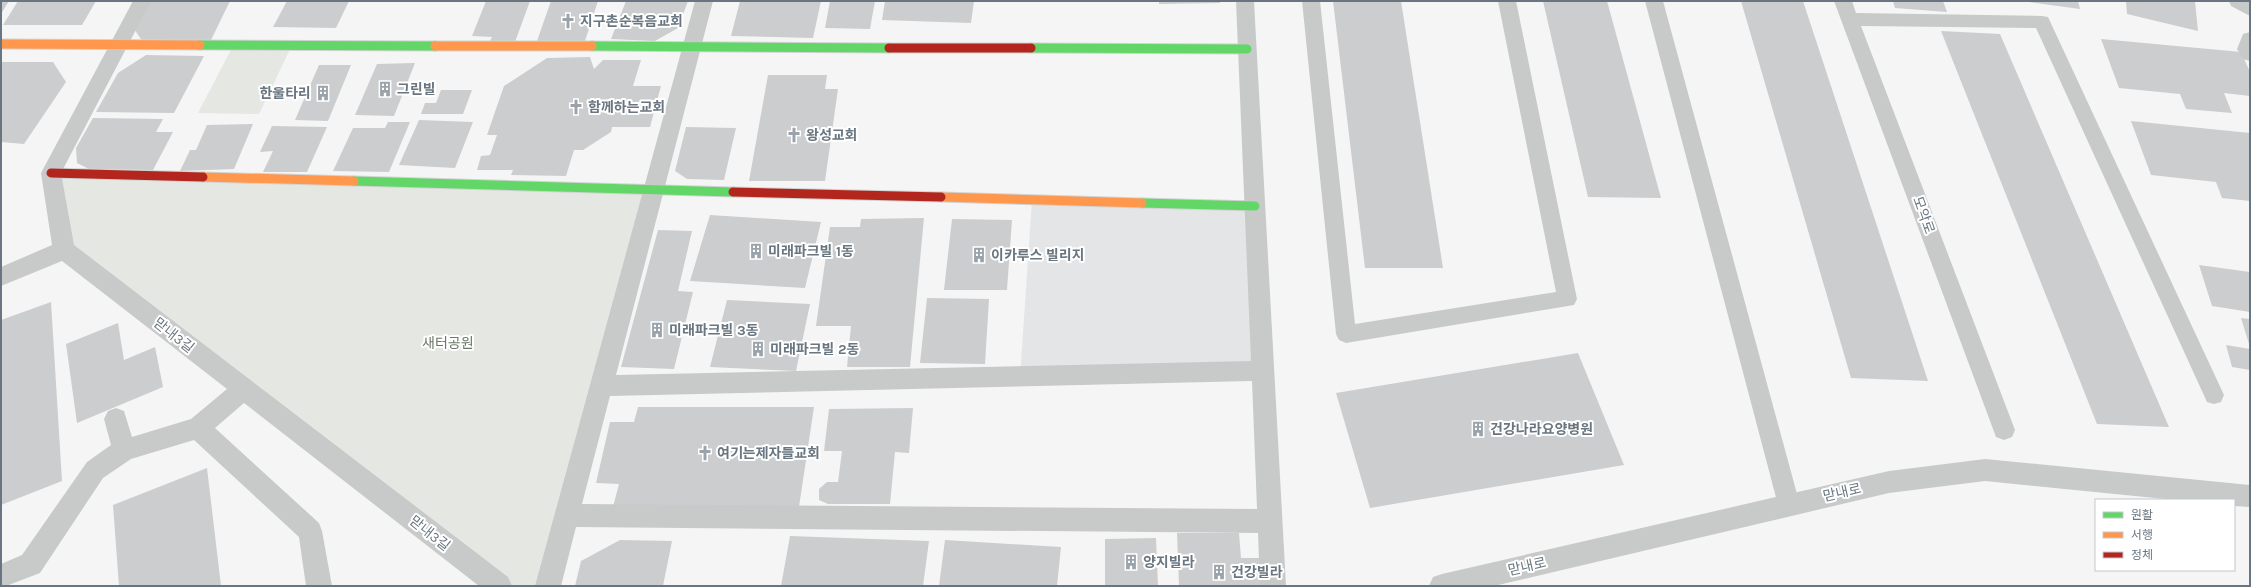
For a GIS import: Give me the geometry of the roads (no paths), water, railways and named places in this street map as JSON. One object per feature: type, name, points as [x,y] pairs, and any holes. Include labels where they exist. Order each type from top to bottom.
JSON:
[{"type":"street","points":[[1,277],[64,250],[51,173],[117,45],[142,1]]},
{"type":"street","points":[[548,586],[694,47],[704,1]]},
{"type":"street","points":[[1245,1],[1273,586]]},
{"type":"street","points":[[2238,1],[2250,9]]},
{"type":"street","points":[[2250,39],[2247,49],[2250,54]]},
{"type":"street","points":[[1,44],[1247,50]]},
{"type":"street","points":[[51,173],[1254,206]]},
{"type":"street","name":"맏내3길","points":[[64,250],[499,586]]},
{"type":"street","points":[[602,386],[1263,371]]},
{"type":"street","points":[[8,578],[31,564],[95,470],[124,450],[198,428],[244,389]]},
{"type":"street","points":[[116,419],[124,450]]},
{"type":"street","points":[[198,428],[310,531],[319,586]]},
{"type":"street","name":"맏내로","points":[[1442,586],[1889,482],[1985,470],[2250,496]]},
{"type":"street","points":[[568,515],[1270,521]]},
{"type":"lane","points":[[1311,1],[1346,334],[1567,299],[1507,1]]},
{"type":"lane","points":[[1654,1],[1789,505]]},
{"type":"lane","name":"모악로","points":[[1844,1],[2004,430]]},
{"type":"lane","points":[[1850,19],[2042,22],[2214,395]]},
{"type":"place","name":"지구촌순복음교회","points":[[568,21]]},
{"type":"place","name":"그린빌","points":[[385,89]]},
{"type":"place","name":"한울타리","points":[[323,93]]},
{"type":"place","name":"함께하는교회","points":[[576,107]]},
{"type":"place","name":"왕성교회","points":[[794,135]]},
{"type":"place","name":"미래파크빌 1동","points":[[756,251]]},
{"type":"place","name":"이카루스 빌리지","points":[[979,255]]},
{"type":"place","name":"미래파크빌 3동","points":[[657,330]]},
{"type":"place","name":"미래파크빌 2동","points":[[758,349]]},
{"type":"place","name":"건강나라요양병원","points":[[1478,429]]},
{"type":"place","name":"여기는제자들교회","points":[[705,453]]},
{"type":"place","name":"양지빌라","points":[[1131,562]]},
{"type":"place","name":"건강빌라","points":[[1219,572]]},
{"type":"park label","name":"새터공원","points":[[448,343]]}]
